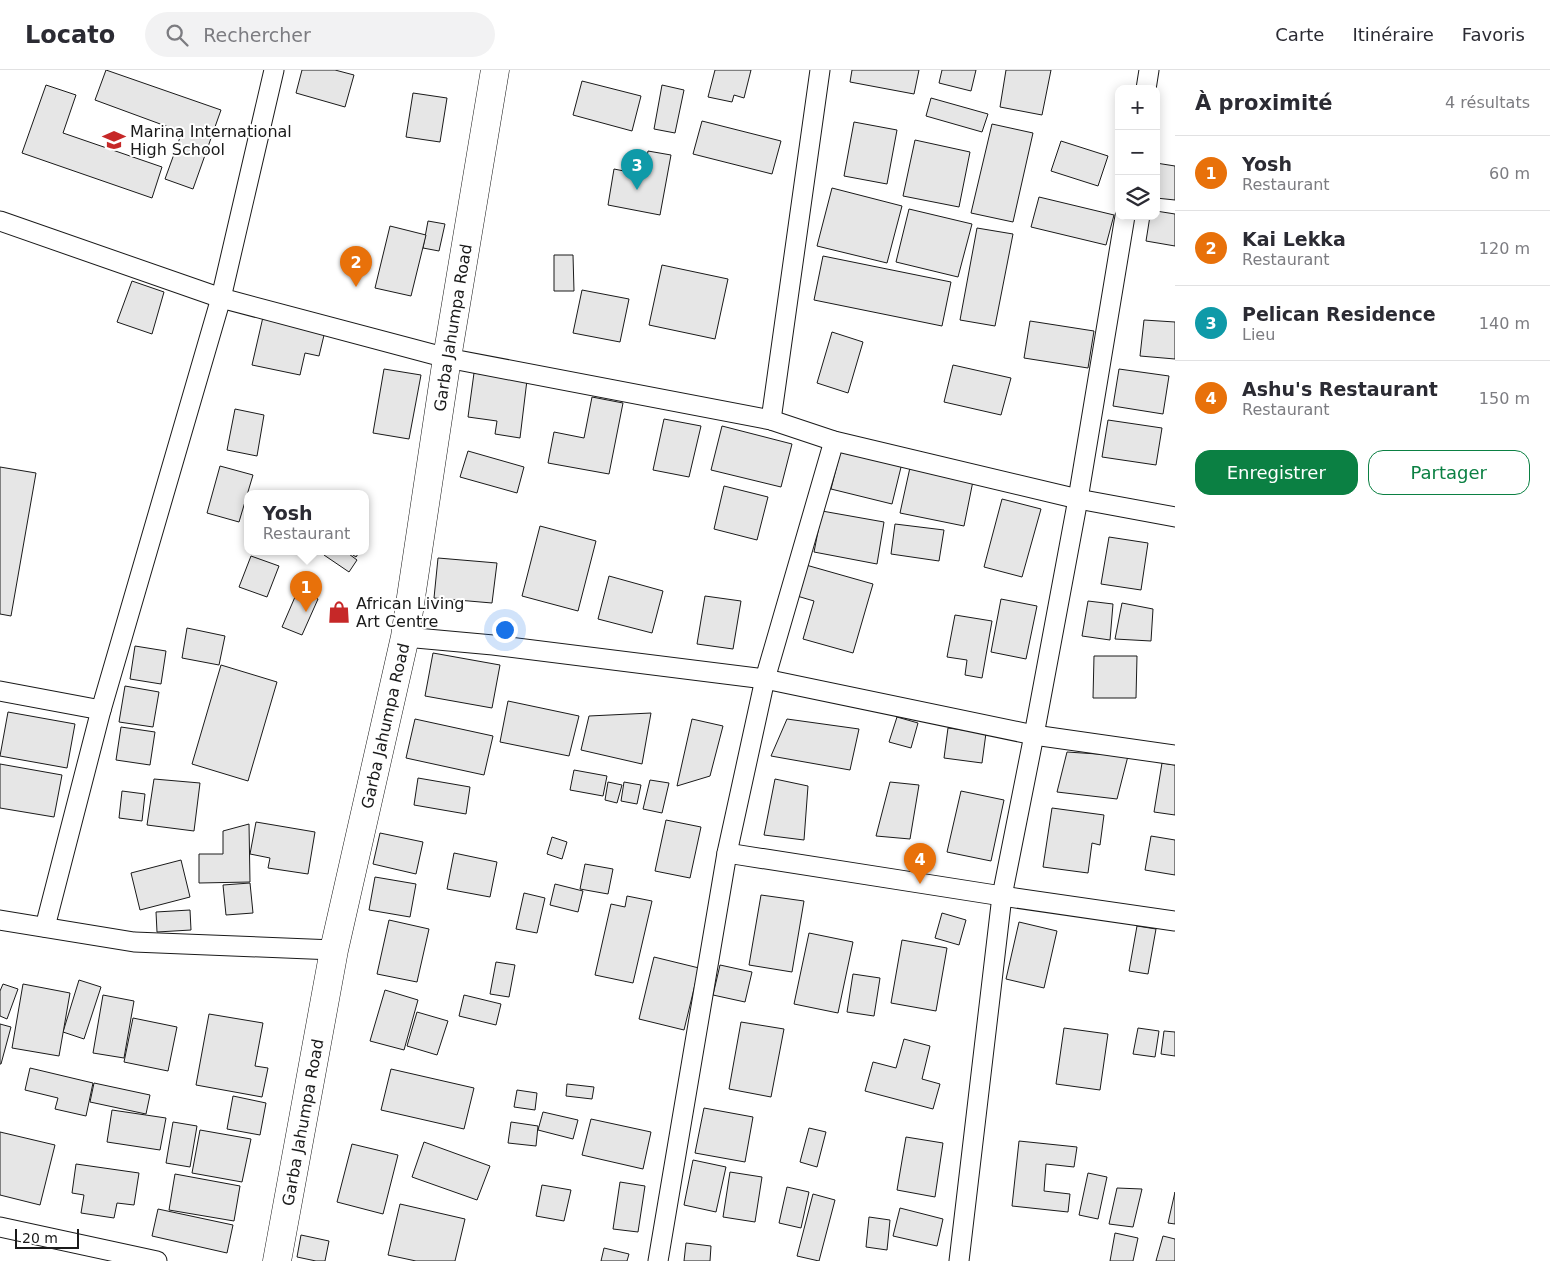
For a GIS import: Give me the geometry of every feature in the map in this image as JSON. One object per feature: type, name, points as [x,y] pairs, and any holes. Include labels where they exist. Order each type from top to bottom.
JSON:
[{"type":"street","points":[[45,927],[101,710],[221,298],[274,70]]},
{"type":"street","name":"Garba Jahumpa Road","points":[[276,1261],[334,950],[405,637],[447,358],[496,70]]},
{"type":"street","points":[[771,420],[820,70]]},
{"type":"street","points":[[1147,85],[1149,70]]},
{"type":"street","points":[[959,1261],[1002,896],[1078,499],[1124,220]]},
{"type":"street","points":[[0,221],[221,298],[447,358],[771,420],[834,441],[1078,499],[1175,517]]},
{"type":"street","points":[[658,1261],[727,853],[765,679],[834,441]]},
{"type":"street","points":[[405,637],[493,645],[765,679],[1034,735],[1175,755]]},
{"type":"street","points":[[0,691],[101,710]]},
{"type":"street","points":[[727,853],[1175,921]]},
{"type":"street","points":[[0,920],[134,942],[334,950]]},
{"type":"street","points":[[0,1227],[157,1261]]},
{"type":"building","points":[[106,70],[221,110],[193,189],[165,179],[182,132],[95,100]]},
{"type":"building","points":[[302,70],[335,70],[354,75],[345,107],[296,93]]},
{"type":"building","points":[[715,70],[751,70],[744,98],[734,95],[732,102],[708,97]]},
{"type":"building","points":[[852,70],[919,70],[914,94],[850,82]]},
{"type":"building","points":[[942,70],[976,70],[971,91],[939,83]]},
{"type":"building","points":[[1006,70],[1051,70],[1042,115],[1000,107]]},
{"type":"building","points":[[582,81],[641,96],[632,131],[573,115]]},
{"type":"building","points":[[46,85],[76,95],[63,133],[162,167],[152,198],[22,153]]},
{"type":"building","points":[[662,85],[684,90],[675,133],[654,129]]},
{"type":"building","points":[[413,93],[447,98],[440,142],[406,137]]},
{"type":"building","points":[[931,98],[988,114],[982,132],[926,116]]},
{"type":"building","points":[[702,121],[781,141],[772,174],[693,154]]},
{"type":"building","points":[[854,122],[897,130],[887,184],[844,176]]},
{"type":"building","points":[[992,124],[1033,133],[1013,222],[971,213]]},
{"type":"building","points":[[915,140],[970,152],[959,207],[903,196]]},
{"type":"building","points":[[1061,141],[1108,156],[1098,186],[1051,171]]},
{"type":"building","points":[[648,151],[671,155],[660,215],[608,205],[614,169],[644,175]]},
{"type":"building","points":[[1160,164],[1175,166],[1175,200],[1160,198]]},
{"type":"building","points":[[832,188],[902,206],[887,263],[817,246]]},
{"type":"building","points":[[1039,197],[1114,215],[1106,245],[1031,227]]},
{"type":"building","points":[[909,209],[972,224],[958,277],[896,262]]},
{"type":"building","points":[[1160,212],[1175,214],[1175,246],[1146,241],[1149,220],[1160,220]]},
{"type":"building","points":[[428,221],[445,224],[439,251],[423,248]]},
{"type":"building","points":[[390,226],[426,235],[411,296],[375,288]]},
{"type":"building","points":[[977,228],[1013,234],[995,326],[960,320]]},
{"type":"building","points":[[554,255],[573,255],[574,291],[554,291]]},
{"type":"building","points":[[823,256],[951,282],[942,326],[814,300]]},
{"type":"building","points":[[662,265],[728,279],[715,339],[649,325]]},
{"type":"building","points":[[132,281],[164,292],[152,334],[117,322]]},
{"type":"building","points":[[582,290],[629,299],[620,342],[573,333]]},
{"type":"building","points":[[263,317],[325,331],[319,356],[305,353],[300,375],[252,365]]},
{"type":"building","points":[[1144,320],[1175,322],[1175,359],[1140,356]]},
{"type":"building","points":[[1030,321],[1094,331],[1088,368],[1024,358]]},
{"type":"building","points":[[832,332],[863,342],[848,393],[817,383]]},
{"type":"building","points":[[953,365],[1011,378],[1001,415],[944,402]]},
{"type":"building","points":[[384,369],[421,375],[409,439],[373,433]]},
{"type":"building","points":[[1119,369],[1169,376],[1163,414],[1113,406]]},
{"type":"building","points":[[474,373],[527,380],[520,438],[495,434],[497,421],[468,417]]},
{"type":"building","points":[[592,397],[623,403],[609,474],[548,463],[554,432],[584,438]]},
{"type":"building","points":[[235,409],[264,415],[257,456],[227,450]]},
{"type":"building","points":[[664,419],[701,426],[689,477],[653,470]]},
{"type":"building","points":[[1108,420],[1162,428],[1156,465],[1102,457]]},
{"type":"building","points":[[722,426],[792,444],[781,487],[711,470]]},
{"type":"building","points":[[841,449],[902,463],[892,504],[831,489]]},
{"type":"building","points":[[468,451],[524,467],[517,493],[460,477]]},
{"type":"building","points":[[911,463],[974,476],[964,526],[900,513]]},
{"type":"building","points":[[220,466],[253,475],[249,490],[244,490],[244,505],[239,522],[207,513]]},
{"type":"building","points":[[0,467],[36,473],[11,616],[0,614]]},
{"type":"building","points":[[724,486],[768,497],[757,540],[714,529]]},
{"type":"building","points":[[1002,499],[1041,509],[1022,577],[984,567]]},
{"type":"building","points":[[822,511],[884,522],[877,564],[814,552]]},
{"type":"building","points":[[895,524],[944,530],[939,561],[891,554]]},
{"type":"building","points":[[540,526],[596,541],[578,611],[522,596]]},
{"type":"building","points":[[1109,537],[1148,543],[1141,590],[1101,584]]},
{"type":"building","points":[[324,555],[350,555],[357,560],[349,572]]},
{"type":"building","points":[[251,556],[279,566],[267,597],[239,587]]},
{"type":"building","points":[[438,558],[497,563],[492,603],[434,598]]},
{"type":"building","points":[[806,565],[873,584],[853,653],[803,639],[814,601],[797,596]]},
{"type":"building","points":[[609,576],[663,591],[652,633],[598,619]]},
{"type":"building","points":[[298,590],[318,599],[302,635],[282,627]]},
{"type":"building","points":[[705,596],[741,601],[733,649],[697,644]]},
{"type":"building","points":[[1001,599],[1037,606],[1026,659],[991,652]]},
{"type":"building","points":[[1088,601],[1113,604],[1110,640],[1082,636]]},
{"type":"building","points":[[1122,603],[1153,609],[1151,641],[1115,639]]},
{"type":"building","points":[[955,615],[992,621],[982,678],[965,675],[967,660],[947,657]]},
{"type":"building","points":[[187,628],[225,636],[219,665],[182,658]]},
{"type":"building","points":[[135,646],[166,651],[161,684],[130,679]]},
{"type":"building","points":[[433,653],[500,665],[492,708],[425,696]]},
{"type":"building","points":[[1094,656],[1137,656],[1136,698],[1093,698]]},
{"type":"building","points":[[221,665],[277,682],[248,781],[192,764]]},
{"type":"building","points":[[125,686],[159,692],[153,727],[119,722]]},
{"type":"building","points":[[508,701],[579,716],[569,756],[500,742]]},
{"type":"building","points":[[8,712],[75,724],[67,768],[0,756]]},
{"type":"building","points":[[651,713],[642,764],[581,750],[589,716]]},
{"type":"building","points":[[897,717],[918,723],[911,748],[889,742]]},
{"type":"building","points":[[415,719],[493,736],[484,775],[406,758]]},
{"type":"building","points":[[692,719],[723,726],[710,776],[677,786]]},
{"type":"building","points":[[787,719],[859,729],[850,770],[771,756]]},
{"type":"building","points":[[121,727],[155,732],[150,765],[116,760]]},
{"type":"building","points":[[948,728],[986,733],[982,763],[944,758]]},
{"type":"building","points":[[1067,752],[1128,756],[1117,799],[1057,792]]},
{"type":"building","points":[[1162,763],[1175,765],[1175,815],[1154,812]]},
{"type":"building","points":[[0,764],[62,775],[54,817],[0,808]]},
{"type":"building","points":[[574,770],[607,776],[603,796],[570,790]]},
{"type":"building","points":[[418,778],[470,787],[466,814],[414,805]]},
{"type":"building","points":[[154,779],[200,783],[194,831],[147,825]]},
{"type":"building","points":[[775,779],[808,786],[804,840],[764,835]]},
{"type":"building","points":[[650,780],[669,783],[662,813],[643,809]]},
{"type":"building","points":[[608,782],[622,785],[617,803],[605,800]]},
{"type":"building","points":[[624,782],[641,785],[637,804],[621,801]]},
{"type":"building","points":[[890,782],[919,785],[910,839],[876,836]]},
{"type":"building","points":[[122,791],[145,794],[142,821],[119,818]]},
{"type":"building","points":[[961,791],[1004,800],[991,861],[947,852]]},
{"type":"building","points":[[1052,808],[1104,815],[1100,845],[1092,843],[1088,873],[1043,867]]},
{"type":"building","points":[[666,820],[701,827],[690,878],[655,871]]},
{"type":"building","points":[[256,822],[315,832],[308,874],[268,868],[270,858],[250,854]]},
{"type":"building","points":[[249,824],[250,882],[199,883],[199,854],[223,854],[223,831]]},
{"type":"building","points":[[380,833],[423,842],[416,874],[373,864]]},
{"type":"building","points":[[1151,836],[1175,840],[1175,875],[1145,870]]},
{"type":"building","points":[[552,837],[567,842],[562,859],[547,854]]},
{"type":"building","points":[[454,853],[497,862],[490,897],[447,889]]},
{"type":"building","points":[[181,860],[190,897],[140,910],[131,873]]},
{"type":"building","points":[[585,864],[613,869],[608,894],[580,889]]},
{"type":"building","points":[[375,877],[416,884],[410,917],[369,910]]},
{"type":"building","points":[[250,883],[253,913],[226,915],[223,885]]},
{"type":"building","points":[[555,884],[583,891],[578,912],[550,905]]},
{"type":"building","points":[[524,893],[545,898],[537,933],[516,929]]},
{"type":"building","points":[[761,895],[804,901],[792,972],[749,965]]},
{"type":"building","points":[[627,896],[652,901],[633,983],[595,975],[611,904],[625,907]]},
{"type":"building","points":[[190,910],[191,930],[157,932],[156,912]]},
{"type":"building","points":[[942,913],[966,920],[959,945],[935,938]]},
{"type":"building","points":[[389,920],[429,929],[417,982],[377,974]]},
{"type":"building","points":[[1019,922],[1057,931],[1044,988],[1006,979]]},
{"type":"building","points":[[1137,926],[1156,929],[1148,974],[1129,971]]},
{"type":"building","points":[[809,933],[853,942],[838,1013],[794,1004]]},
{"type":"building","points":[[902,940],[947,948],[936,1011],[891,1003]]},
{"type":"building","points":[[654,957],[699,968],[684,1030],[639,1019]]},
{"type":"building","points":[[496,962],[515,965],[509,997],[490,994]]},
{"type":"building","points":[[720,965],[752,972],[745,1002],[713,995]]},
{"type":"building","points":[[853,974],[880,978],[874,1016],[847,1012]]},
{"type":"building","points":[[79,980],[101,987],[84,1039],[63,1032]]},
{"type":"building","points":[[3,984],[18,989],[7,1019],[0,1016],[0,991]]},
{"type":"building","points":[[23,984],[70,993],[59,1056],[12,1048]]},
{"type":"building","points":[[385,990],[418,1000],[404,1050],[370,1041]]},
{"type":"building","points":[[103,995],[134,1001],[124,1058],[93,1053]]},
{"type":"building","points":[[464,995],[501,1004],[496,1025],[459,1016]]},
{"type":"building","points":[[417,1012],[448,1021],[437,1055],[407,1046]]},
{"type":"building","points":[[209,1014],[263,1023],[255,1066],[268,1068],[262,1097],[196,1085]]},
{"type":"building","points":[[133,1018],[177,1027],[168,1071],[124,1062]]},
{"type":"building","points":[[741,1022],[784,1029],[771,1097],[729,1089]]},
{"type":"building","points":[[0,1024],[11,1027],[1,1064],[0,1064]]},
{"type":"building","points":[[1064,1028],[1108,1034],[1100,1090],[1056,1084]]},
{"type":"building","points":[[1138,1028],[1159,1031],[1155,1057],[1133,1054]]},
{"type":"building","points":[[1164,1031],[1175,1032],[1175,1056],[1161,1054]]},
{"type":"building","points":[[904,1039],[930,1046],[922,1079],[940,1084],[933,1109],[865,1091],[873,1062],[896,1068]]},
{"type":"building","points":[[30,1068],[93,1083],[86,1116],[55,1109],[58,1098],[25,1090]]},
{"type":"building","points":[[391,1069],[474,1088],[464,1129],[381,1110]]},
{"type":"building","points":[[94,1083],[150,1095],[146,1114],[90,1102]]},
{"type":"building","points":[[567,1084],[594,1087],[592,1099],[566,1096]]},
{"type":"building","points":[[517,1090],[537,1093],[535,1110],[514,1107]]},
{"type":"building","points":[[233,1096],[266,1103],[260,1135],[227,1129]]},
{"type":"building","points":[[704,1108],[753,1117],[745,1162],[695,1153]]},
{"type":"building","points":[[112,1110],[166,1118],[160,1150],[107,1142]]},
{"type":"building","points":[[543,1112],[578,1120],[573,1139],[538,1130]]},
{"type":"building","points":[[591,1119],[651,1132],[643,1169],[582,1155]]},
{"type":"building","points":[[173,1122],[197,1126],[190,1167],[166,1163]]},
{"type":"building","points":[[511,1122],[538,1126],[536,1146],[508,1143]]},
{"type":"building","points":[[809,1128],[826,1132],[817,1167],[800,1162]]},
{"type":"building","points":[[200,1130],[251,1139],[242,1182],[192,1173]]},
{"type":"building","points":[[0,1132],[55,1145],[40,1205],[0,1195]]},
{"type":"building","points":[[906,1137],[943,1143],[935,1197],[897,1190]]},
{"type":"building","points":[[1019,1141],[1077,1147],[1074,1167],[1046,1164],[1044,1191],[1070,1194],[1068,1212],[1012,1206]]},
{"type":"building","points":[[424,1142],[490,1166],[477,1200],[412,1177]]},
{"type":"building","points":[[352,1144],[398,1155],[383,1214],[337,1202]]},
{"type":"building","points":[[693,1160],[726,1167],[716,1212],[684,1205]]},
{"type":"building","points":[[76,1164],[139,1173],[134,1205],[117,1203],[114,1218],[81,1213],[84,1195],[72,1193]]},
{"type":"building","points":[[730,1172],[762,1177],[755,1222],[723,1217]]},
{"type":"building","points":[[1088,1173],[1107,1177],[1098,1219],[1079,1215]]},
{"type":"building","points":[[175,1174],[240,1186],[234,1221],[169,1210]]},
{"type":"building","points":[[620,1182],[645,1186],[638,1232],[613,1229]]},
{"type":"building","points":[[542,1185],[571,1190],[564,1221],[536,1216]]},
{"type":"building","points":[[787,1187],[809,1192],[801,1228],[779,1223]]},
{"type":"building","points":[[1117,1188],[1142,1189],[1133,1227],[1109,1224]]},
{"type":"building","points":[[1175,1192],[1175,1224],[1168,1223]]},
{"type":"building","points":[[813,1194],[835,1200],[819,1261],[797,1256]]},
{"type":"building","points":[[400,1204],[465,1219],[455,1261],[416,1261],[388,1255]]},
{"type":"building","points":[[900,1208],[943,1219],[937,1246],[893,1236]]},
{"type":"building","points":[[158,1209],[233,1225],[227,1253],[152,1236]]},
{"type":"building","points":[[869,1217],[890,1220],[887,1250],[866,1247]]},
{"type":"building","points":[[1115,1233],[1138,1238],[1133,1261],[1110,1261]]},
{"type":"building","points":[[301,1235],[329,1241],[325,1261],[297,1257]]},
{"type":"building","points":[[1163,1236],[1175,1239],[1175,1261],[1156,1261]]},
{"type":"building","points":[[686,1243],[711,1246],[710,1261],[684,1261]]},
{"type":"building","points":[[604,1248],[629,1254],[627,1261],[601,1261]]},
{"type":"place","name":"Marina International High School","points":[[114,140]]},
{"type":"place","name":"Pelican Residence","points":[[637,190]]},
{"type":"place","name":"Kai Lekka","points":[[356,287]]},
{"type":"place","name":"Yosh","points":[[306,612]]},
{"type":"place","name":"African Living Art Centre","points":[[339,612]]},
{"type":"place","name":"Ashu's Restaurant","points":[[920,884]]}]
